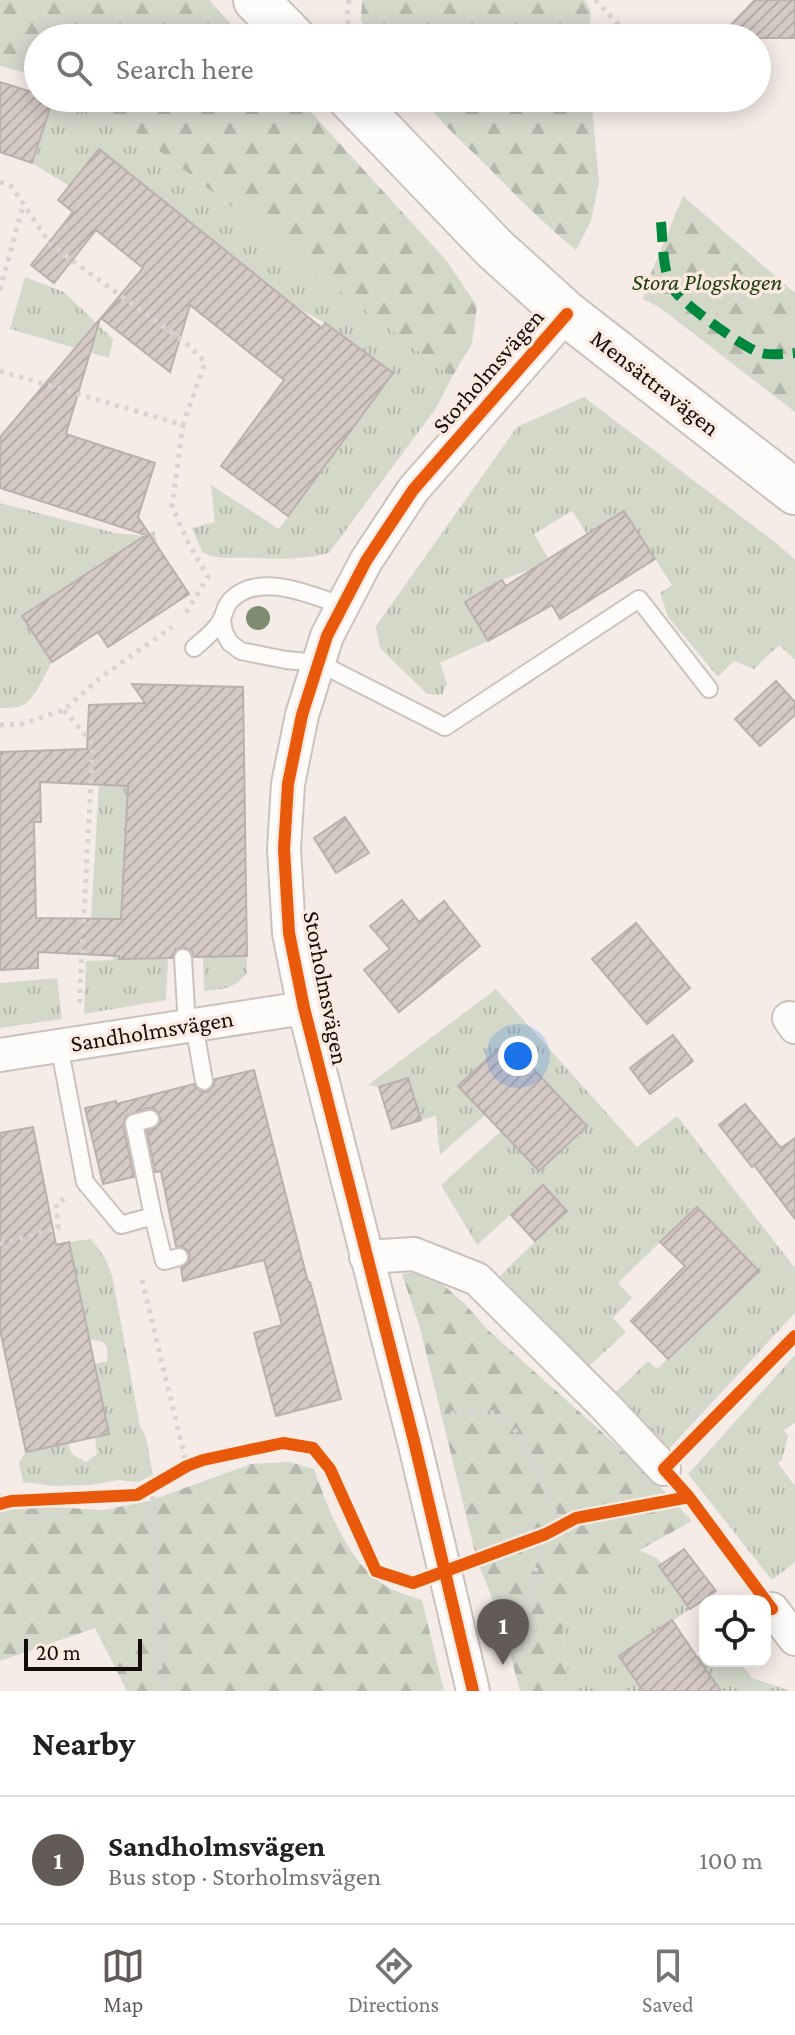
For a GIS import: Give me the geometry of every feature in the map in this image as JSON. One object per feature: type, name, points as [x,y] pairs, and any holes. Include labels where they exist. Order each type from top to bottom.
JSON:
[{"type":"street","points":[[256,0],[279,24]]},
{"type":"street","name":"Mensättravägen","points":[[363,112],[495,249],[567,314],[795,492]]},
{"type":"street","name":"Storholmsvägen","points":[[473,1691],[304,1008],[289,933],[284,849],[288,784],[302,715],[327,636],[366,561],[413,490],[567,314]]},
{"type":"street","name":"Sandholmsvägen","points":[[0,1055],[304,1008]]},
{"type":"street","points":[[366,1257],[414,1254],[477,1279],[664,1469]]},
{"type":"street","points":[[772,1609],[795,1639]]},
{"type":"lane","points":[[343,606],[279,586],[256,588],[233,597],[225,606],[222,620],[230,643],[241,651],[319,663],[445,727],[639,599],[709,689]]},
{"type":"lane","points":[[194,648],[222,620]]},
{"type":"lane","points":[[183,958],[190,1026],[204,1081]]},
{"type":"lane","points":[[59,1045],[85,1182],[121,1225],[153,1216]]},
{"type":"lane","points":[[150,1119],[134,1123],[153,1216],[164,1261],[179,1257]]},
{"type":"path","points":[[348,24],[349,0]]},
{"type":"path","points":[[595,0],[618,24]]},
{"type":"path","points":[[0,182],[12,187],[51,245],[186,343],[205,362],[183,425],[172,507],[208,577],[183,617]]},
{"type":"path","points":[[0,290],[24,202]]},
{"type":"path","points":[[0,371],[183,425]]},
{"type":"path","points":[[0,725],[22,724],[64,710],[100,678],[177,623]]},
{"type":"path","points":[[64,710],[93,744],[79,1011]]},
{"type":"path","points":[[0,1244],[58,1228],[56,1204]]},
{"type":"path","points":[[121,1225],[136,1257],[175,1473],[159,1610],[160,1691]]},
{"type":"path","points":[[435,1417],[475,1410],[497,1414],[513,1427],[525,1445],[561,1526]]},
{"type":"path","points":[[137,1495],[175,1473]]},
{"type":"path","points":[[532,1539],[576,1518]]},
{"type":"path","points":[[515,1641],[546,1534]]},
{"type":"green space","points":[[0,0],[209,0],[231,24],[24,24],[24,72],[0,66]]},
{"type":"green space","points":[[362,0],[584,0],[591,18],[590,24],[363,24]]},
{"type":"green space","points":[[49,112],[109,112],[452,377],[436,408],[329,553],[290,558],[215,557],[202,552],[192,528],[215,522],[211,485],[279,529],[392,373],[325,323],[293,305],[99,150],[69,186],[32,163]]},
{"type":"green space","points":[[109,112],[311,112],[446,260],[477,306],[472,343],[452,377]]},
{"type":"green space","points":[[434,112],[592,112],[599,182],[591,221],[576,250],[519,198]]},
{"type":"green space","name":"Stora Plogskogen","points":[[683,196],[795,293],[795,412],[659,307],[643,299]]},
{"type":"green space","points":[[25,277],[64,292],[113,339],[109,358],[10,329]]},
{"type":"green space","points":[[584,397],[795,560],[795,660],[779,645],[754,669],[734,661],[718,677],[668,617],[660,593],[672,585],[624,511],[587,534],[572,511],[534,534],[548,558],[465,602],[488,641],[440,663],[447,684],[442,695],[427,694],[380,648],[376,626],[517,427]]},
{"type":"green space","points":[[0,503],[115,533],[146,536],[154,531],[158,547],[112,557],[22,615],[52,662],[31,699],[21,706],[8,708],[0,708]]},
{"type":"green space","points":[[99,784],[128,786],[119,958],[168,958],[166,1000],[84,1014],[86,961],[113,960],[114,920],[91,919]]},
{"type":"green space","points":[[247,956],[247,973],[238,982],[223,989],[204,991],[203,957]]},
{"type":"green space","points":[[57,978],[62,1019],[0,1028],[0,983]]},
{"type":"green space","points":[[496,989],[637,1147],[677,1116],[795,1268],[795,1313],[667,1451],[613,1395],[648,1361],[657,1369],[759,1271],[696,1207],[618,1283],[632,1298],[613,1318],[626,1332],[588,1367],[500,1276],[567,1210],[543,1185],[477,1245],[441,1185],[501,1131],[539,1171],[587,1125],[507,1041],[485,1115],[440,1155],[436,1116],[421,1120],[408,1079],[379,1087],[368,1085]]},
{"type":"green space","points":[[91,1239],[104,1256],[112,1275],[140,1426],[146,1438],[153,1475],[138,1482],[117,1480],[90,1485],[54,1486],[23,1482],[19,1462],[26,1452],[68,1443],[72,1454],[86,1462],[97,1454],[95,1437],[109,1434],[95,1364],[107,1361],[107,1347],[103,1342],[89,1340],[69,1242]]},
{"type":"green space","points":[[426,1270],[603,1433],[692,1521],[622,1560],[561,1617],[568,1676],[575,1691],[520,1691],[502,1623],[477,1560],[420,1328],[402,1274]]},
{"type":"green space","points":[[795,1355],[795,1423],[784,1430],[788,1436],[782,1460],[778,1463],[795,1486],[795,1562],[772,1580],[688,1474]]},
{"type":"green space","points":[[290,1462],[314,1469],[341,1534],[361,1564],[386,1586],[422,1600],[444,1691],[127,1691],[95,1628],[0,1661],[0,1512],[17,1505],[103,1510],[149,1501],[251,1464]]},
{"type":"green space","points":[[639,1550],[657,1558],[662,1564],[659,1567],[690,1609],[620,1656],[643,1691],[575,1691],[568,1676],[561,1617],[622,1560]]},
{"type":"green space","points":[[704,1667],[744,1667],[752,1678],[791,1691],[721,1691]]},
{"type":"building","points":[[755,0],[795,0],[795,38],[771,38],[771,24],[732,24]]},
{"type":"building","points":[[0,82],[24,90],[24,112],[49,112],[32,163],[0,152]]},
{"type":"building","points":[[99,149],[322,328],[325,323],[393,373],[288,516],[221,466],[284,380],[190,305],[170,372],[101,318],[143,268],[96,230],[54,283],[31,265],[73,212],[58,200]]},
{"type":"building","points":[[100,319],[66,434],[155,463],[138,517],[189,594],[108,647],[98,632],[52,662],[22,616],[146,535],[0,488],[0,437]]},
{"type":"building","points":[[624,511],[655,559],[560,619],[552,605],[488,641],[465,602],[502,580],[506,586]]},
{"type":"building","points":[[776,681],[795,702],[795,715],[760,746],[735,719]]},
{"type":"building","points":[[132,684],[243,687],[247,956],[194,957],[192,951],[183,947],[176,949],[172,958],[119,959],[119,956],[38,952],[38,968],[0,970],[0,752],[87,749],[89,705],[145,703]],"holes":[[[40,782],[128,786],[121,919],[36,918],[34,822],[41,822]]]},
{"type":"building","points":[[345,817],[369,853],[336,873],[314,838]]},
{"type":"building","points":[[402,900],[419,922],[444,901],[480,946],[399,1012],[364,970],[390,949],[370,926]]},
{"type":"building","points":[[636,923],[690,988],[647,1024],[592,959]]},
{"type":"building","points":[[673,1035],[693,1061],[650,1094],[630,1068]]},
{"type":"building","points":[[507,1041],[587,1126],[539,1171],[458,1086]]},
{"type":"building","points":[[254,1070],[341,1399],[276,1416],[254,1333],[282,1325],[264,1260],[183,1281],[181,1268],[187,1264],[190,1255],[186,1249],[176,1246],[161,1171],[155,1172],[147,1131],[161,1121],[158,1112],[147,1108],[126,1116],[123,1125],[134,1177],[103,1184],[85,1108],[116,1101],[116,1104],[194,1084],[200,1091],[207,1092],[215,1079]]},
{"type":"building","points":[[408,1078],[421,1120],[392,1129],[379,1087]]},
{"type":"building","points":[[745,1104],[781,1148],[795,1138],[795,1219],[719,1125]]},
{"type":"building","points":[[33,1127],[56,1245],[69,1242],[109,1434],[26,1452],[0,1330],[0,1133]]},
{"type":"building","points":[[543,1185],[567,1211],[535,1241],[511,1215]]},
{"type":"building","points":[[697,1207],[759,1271],[668,1359],[631,1321],[685,1266],[660,1242]]},
{"type":"building","points":[[684,1549],[716,1591],[710,1595],[699,1595],[699,1603],[690,1609],[659,1566]]},
{"type":"building","points":[[672,1620],[699,1659],[699,1667],[704,1667],[721,1691],[643,1691],[619,1656]]},
{"type":"marked path","points":[[661,222],[667,273],[679,296],[713,324],[758,352],[795,353]]},
{"type":"cycle path","points":[[473,1691],[414,1441],[304,1008],[289,933],[284,849],[288,784],[302,715],[327,636],[366,561],[413,490],[567,314]]},
{"type":"cycle path","points":[[772,1609],[689,1497],[664,1469],[795,1336]]},
{"type":"cycle path","points":[[0,1504],[137,1495],[203,1460],[283,1443],[313,1448],[330,1469],[376,1571],[413,1583],[546,1534],[576,1518],[689,1497]]},
{"type":"place","name":"Sandholmsvägen","points":[[503,1665]]}]
